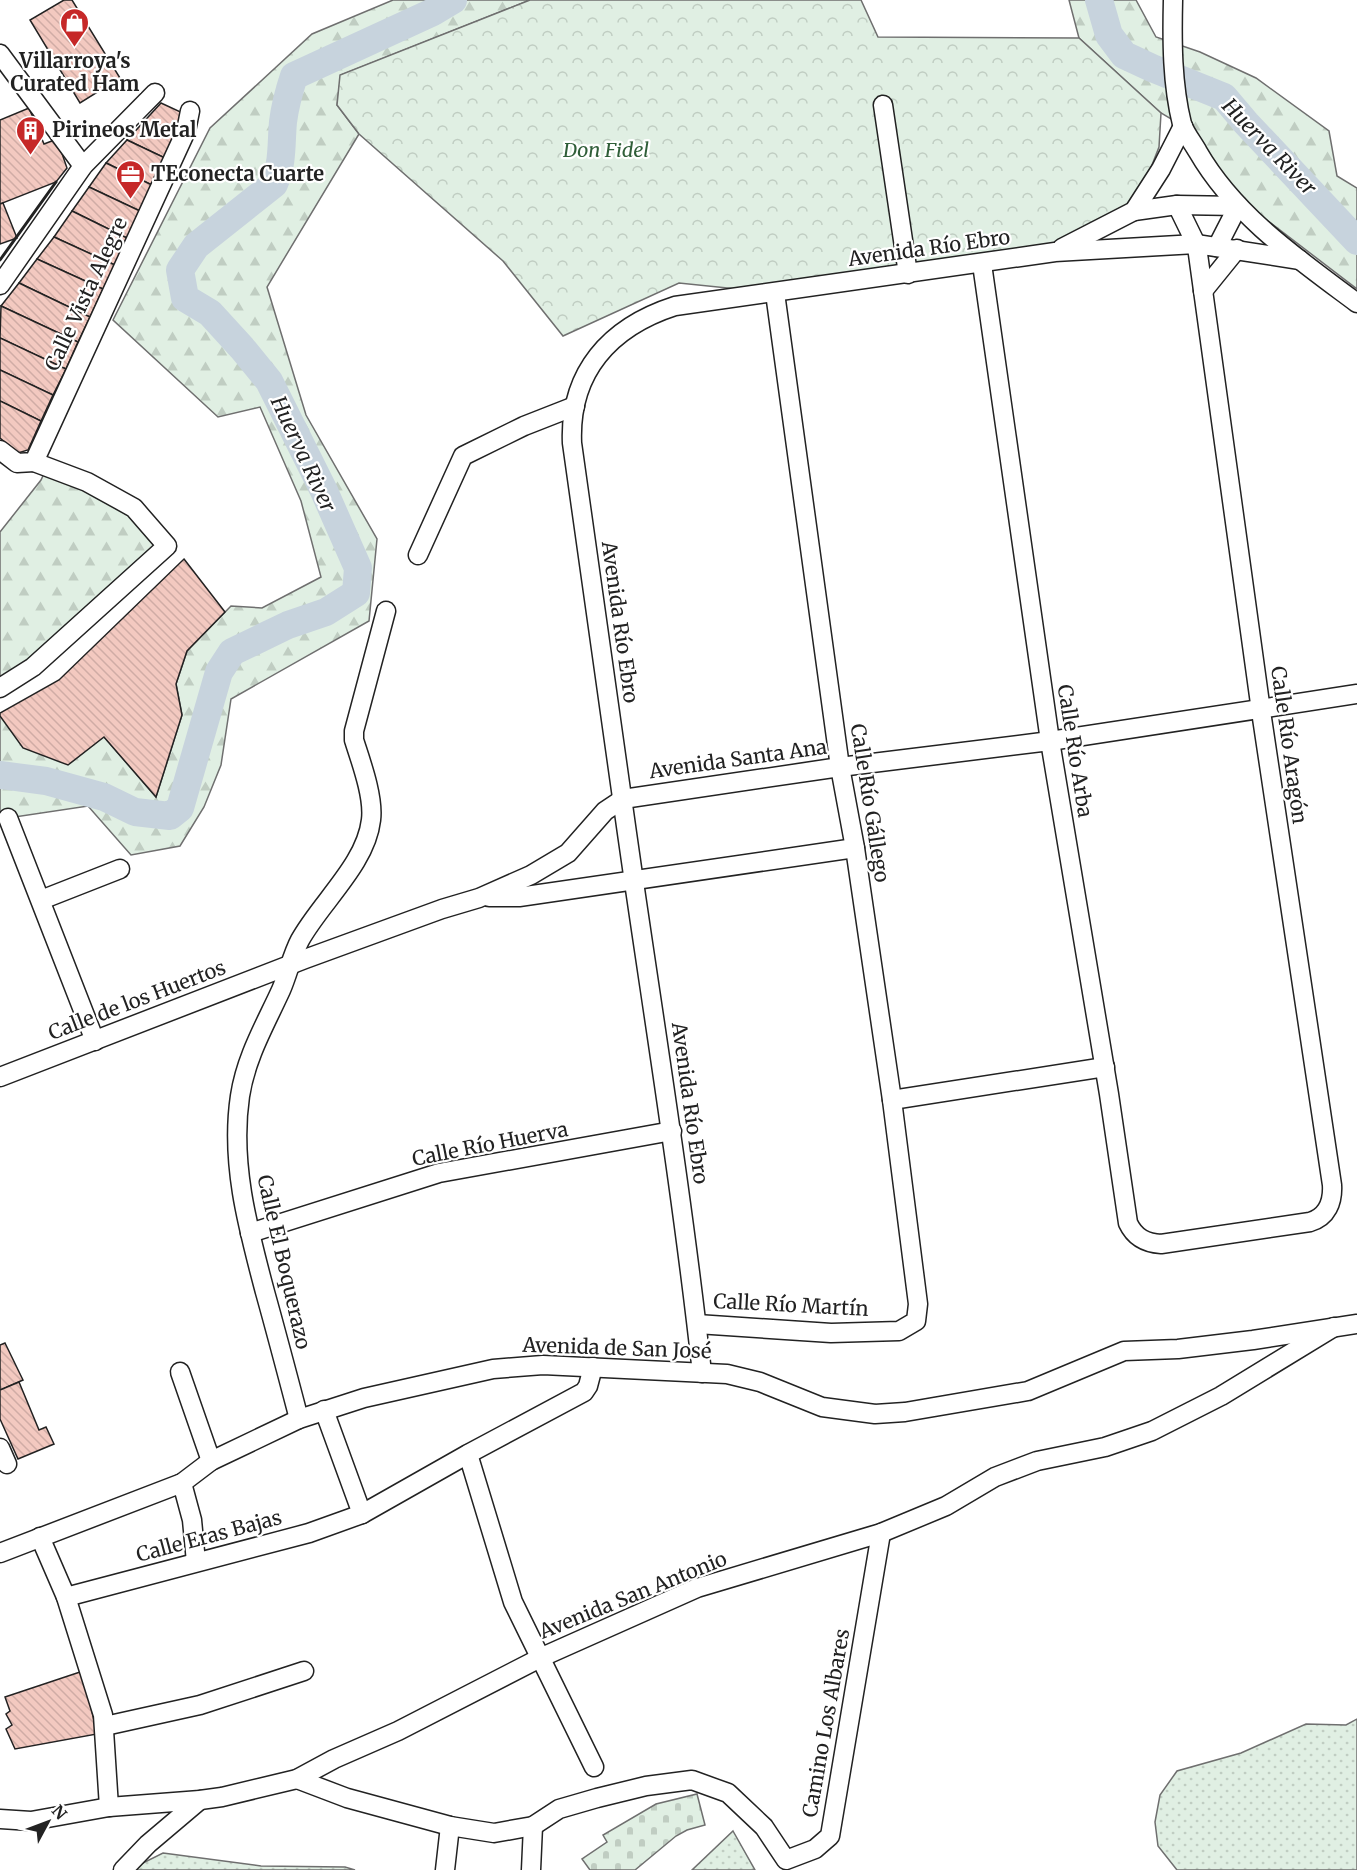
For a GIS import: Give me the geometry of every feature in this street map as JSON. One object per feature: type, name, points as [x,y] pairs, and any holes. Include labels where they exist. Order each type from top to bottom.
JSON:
[{"type":"street","points":[[1173,0],[1172,48],[1183,126],[1211,174],[1238,206],[1300,260],[1357,303]]},
{"type":"street","points":[[0,54],[83,166]]},
{"type":"street","points":[[0,285],[83,166],[155,93]]},
{"type":"street","points":[[883,105],[908,274]]},
{"type":"street","name":"Calle Vista Alegre","points":[[34,462],[186,131],[190,111]]},
{"type":"street","name":"Avenida Río Ebro","points":[[1134,211],[1161,169],[1183,126]]},
{"type":"street","name":"Avenida Río Ebro","points":[[1055,252],[1134,211],[1178,205],[1238,206]]},
{"type":"street","name":"Calle Río Aragón","points":[[1141,1239],[1161,1244],[1310,1222],[1322,1216],[1330,1206],[1332,1185],[1261,709],[1196,244],[1178,205]]},
{"type":"street","points":[[1217,247],[1238,206]]},
{"type":"street","name":"Avenida Río Ebro","points":[[702,1373],[698,1324],[672,1131],[572,443],[571,430],[575,406],[585,377],[594,361],[616,336],[635,323],[675,306],[1055,252],[1196,244],[1300,260]]},
{"type":"street","points":[[1203,291],[1237,249]]},
{"type":"street","name":"Calle Río Arba","points":[[982,264],[1050,741],[1105,1067],[1126,1217],[1131,1230],[1141,1239]]},
{"type":"street","name":"Calle Río Gállego","points":[[775,293],[840,768],[855,848],[892,1100],[918,1304],[916,1321]]},
{"type":"street","points":[[418,555],[463,456],[524,426],[575,406]]},
{"type":"street","points":[[0,450],[17,463],[34,462],[87,482],[134,508],[167,546],[33,667],[0,688]]},
{"type":"street","name":"Calle El Boquerazo","points":[[299,1419],[250,1233],[238,1163],[237,1120],[253,1050],[301,939],[357,858],[369,829],[372,811],[354,740],[354,731],[386,611]]},
{"type":"street","name":"Avenida Santa Ana","points":[[623,799],[1050,741],[1357,694]]},
{"type":"street","points":[[291,965],[441,909],[479,898],[531,875],[560,859],[581,840],[605,811],[623,799]]},
{"type":"street","points":[[8,818],[95,1041]]},
{"type":"street","points":[[479,898],[519,897],[855,848]]},
{"type":"street","points":[[41,900],[120,869]]},
{"type":"street","name":"Calle de los Huertos","points":[[0,1077],[291,965]]},
{"type":"street","points":[[892,1100],[1105,1067]]},
{"type":"street","name":"Calle Río Huerva","points":[[250,1233],[439,1173],[672,1131]]},
{"type":"street","name":"Calle Río Martín","points":[[698,1324],[831,1333],[899,1331],[916,1321]]},
{"type":"street","name":"Avenida de San José","points":[[0,1553],[182,1483],[211,1461],[299,1419],[364,1398],[493,1369],[543,1365],[744,1377],[822,1407],[875,1414],[905,1412],[1028,1391],[1124,1351],[1178,1349],[1357,1324]]},
{"type":"street","name":"Avenida San Antonio","points":[[0,1819],[40,1820],[110,1807],[200,1800],[297,1779],[334,1759],[398,1731],[542,1656],[697,1588],[881,1533],[946,1506],[995,1478],[1027,1465],[1105,1447],[1152,1431],[1263,1372],[1334,1327]]},
{"type":"street","points":[[1253,1340],[1263,1372]]},
{"type":"street","name":"Calle Eras Bajas","points":[[66,1597],[309,1533],[362,1514],[584,1392],[593,1367]]},
{"type":"street","points":[[180,1372],[211,1461]]},
{"type":"street","points":[[324,1410],[362,1514]]},
{"type":"street","points":[[468,1454],[508,1587],[594,1767]]},
{"type":"street","points":[[182,1483],[192,1520],[196,1562]]},
{"type":"street","name":"Camino Los Albares","points":[[297,1779],[347,1798],[450,1826],[494,1833],[533,1826],[559,1809],[597,1798],[646,1786],[692,1780],[728,1793],[764,1827],[786,1860],[815,1849],[830,1836],[881,1533]]},
{"type":"street","points":[[40,1537],[66,1597],[105,1726],[110,1807]]},
{"type":"street","points":[[105,1726],[200,1705],[304,1671]]},
{"type":"street","points":[[123,1870],[148,1844],[200,1800]]},
{"type":"street","points":[[445,1870],[450,1826]]},
{"type":"street","points":[[531,1870],[533,1826]]},
{"type":"green space","points":[[393,0],[530,0],[341,75],[337,105],[359,134],[267,287],[306,415],[377,539],[369,621],[231,699],[221,765],[204,807],[180,846],[131,855],[88,806],[8,818],[0,813],[0,716],[104,737],[156,797],[182,715],[176,684],[187,651],[231,606],[262,608],[321,577],[301,501],[260,407],[218,417],[113,320],[210,128],[312,34]]},
{"type":"green space","name":"Don Fidel","points":[[530,0],[861,0],[878,37],[1079,38],[1161,113],[1159,147],[1134,211],[1055,252],[775,293],[679,283],[563,336],[503,261],[359,134],[337,105],[340,75]]},
{"type":"green space","points":[[1069,0],[1136,0],[1156,37],[1200,52],[1256,78],[1329,131],[1337,176],[1357,188],[1357,289],[1259,214],[1238,206],[1183,126],[1161,113],[1079,38]]},
{"type":"green space","points":[[47,467],[87,482],[167,546],[0,688],[0,532],[41,480]]},
{"type":"green space","points":[[1357,1719],[1357,1870],[1177,1870],[1158,1846],[1155,1822],[1160,1795],[1177,1771],[1241,1753],[1306,1724],[1346,1725]]},
{"type":"green space","points":[[697,1794],[705,1825],[676,1836],[635,1870],[590,1870],[582,1859],[607,1842],[603,1835],[656,1804]]},
{"type":"green space","points":[[733,1831],[755,1870],[692,1870]]},
{"type":"green space","points":[[163,1853],[261,1866],[345,1867],[355,1870],[129,1870]]},
{"type":"building","name":"Villarroya's Curated Ham","points":[[64,0],[72,0],[120,78],[80,103],[30,20]]},
{"type":"building","points":[[161,103],[185,114],[165,158],[127,140]]},
{"type":"building","name":"Pirineos Metal","points":[[29,108],[44,144],[57,139],[67,168],[56,182],[0,204],[0,120]]},
{"type":"building","points":[[127,140],[165,158],[152,185],[106,163]]},
{"type":"building","name":"TEconecta Cuarte","points":[[106,163],[152,185],[140,211],[89,187]]},
{"type":"building","points":[[89,187],[140,211],[127,238],[72,211]]},
{"type":"building","points":[[3,203],[17,238],[0,244],[0,204]]},
{"type":"building","points":[[72,211],[127,238],[115,265],[54,237]]},
{"type":"building","points":[[54,237],[115,265],[103,289],[37,259]]},
{"type":"building","points":[[37,259],[103,289],[90,317],[19,283]]},
{"type":"building","points":[[19,283],[90,317],[78,342],[1,306]]},
{"type":"building","points":[[1,306],[78,342],[66,369],[0,338]]},
{"type":"building","points":[[0,338],[66,369],[53,395],[0,370]]},
{"type":"building","points":[[0,370],[53,395],[41,421],[0,401]]},
{"type":"building","points":[[0,401],[41,421],[28,450],[18,453],[0,438]]},
{"type":"building","points":[[184,559],[225,612],[187,651],[176,684],[182,715],[156,797],[104,737],[68,765],[23,748],[0,713],[59,680]]},
{"type":"building","points":[[5,1343],[23,1380],[0,1390],[0,1345]]},
{"type":"building","points":[[19,1382],[39,1430],[46,1427],[54,1444],[18,1459],[0,1419],[0,1390]]},
{"type":"building","points":[[83,1671],[97,1734],[15,1749],[6,1729],[12,1725],[6,1714],[10,1711],[5,1697]]},
{"type":"waterway","name":"Huerva River","points":[[0,775],[46,781],[104,797],[135,812],[170,816],[180,808],[219,672],[232,652],[288,625],[326,612],[356,593],[358,568],[324,491],[269,381],[210,313],[185,298],[180,270],[196,246],[274,184],[280,161],[285,110],[294,76],[433,12],[453,0]]},
{"type":"waterway","name":"Huerva River","points":[[1099,0],[1109,35],[1124,55],[1224,97],[1357,241]]},
{"type":"wall","points":[[0,260],[56,182]]},
{"type":"place","name":"Villarroya's Curated Ham","points":[[75,48]]},
{"type":"place","name":"Pirineos Metal","points":[[31,156]]},
{"type":"place","name":"TEconecta Cuarte","points":[[130,200]]}]
